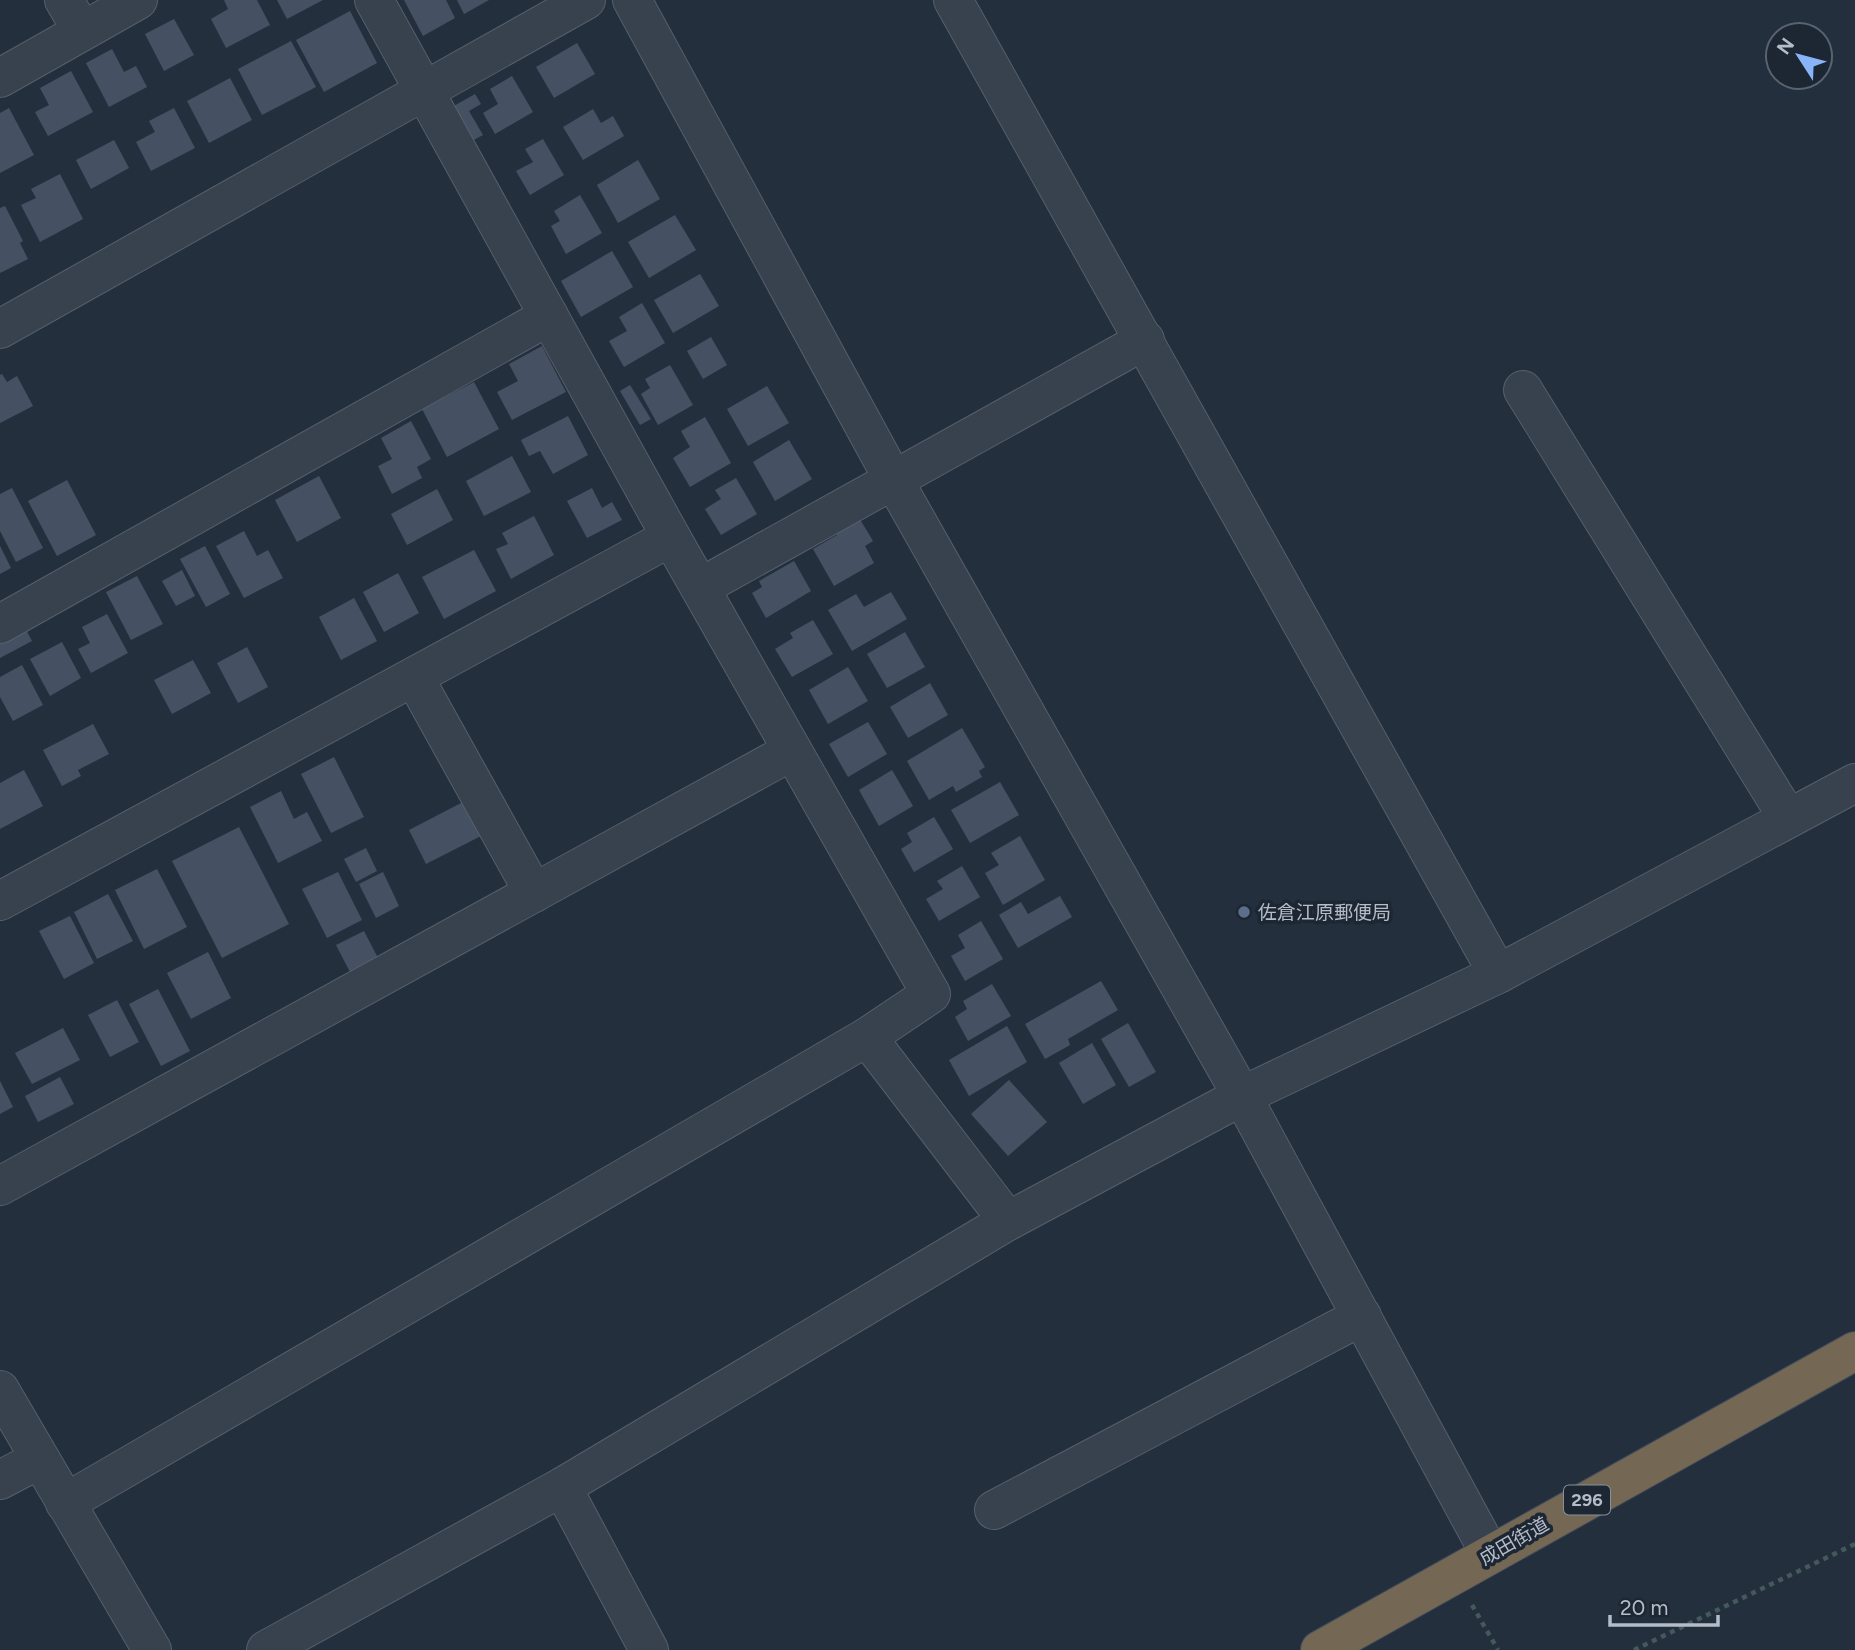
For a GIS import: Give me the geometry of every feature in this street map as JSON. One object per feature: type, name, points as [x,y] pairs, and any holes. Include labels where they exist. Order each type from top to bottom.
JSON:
[{"type":"highway","name":"成田街道","points":[[1320,1650],[1855,1351]]},
{"type":"street","points":[[0,78],[73,16],[138,0]]},
{"type":"street","points":[[65,1503],[867,1037],[931,994],[671,537],[374,0]]},
{"type":"street","points":[[0,328],[586,0]]},
{"type":"street","points":[[632,0],[893,479],[1242,1096],[1490,1554]]},
{"type":"street","points":[[953,0],[1498,974]]},
{"type":"street","points":[[0,624],[549,316]]},
{"type":"street","points":[[701,587],[1145,340]]},
{"type":"street","points":[[1523,390],[1788,818]]},
{"type":"street","points":[[0,901],[671,537]]},
{"type":"street","points":[[414,677],[534,893]]},
{"type":"street","points":[[0,1186],[792,751]]},
{"type":"street","points":[[266,1650],[562,1487],[1008,1221],[1242,1096],[1498,974],[1855,783]]},
{"type":"street","points":[[867,1037],[1008,1221]]},
{"type":"street","points":[[994,1510],[1362,1316]]},
{"type":"street","points":[[0,1390],[152,1650]]},
{"type":"street","points":[[0,1480],[40,1459]]},
{"type":"street","points":[[562,1487],[649,1650]]},
{"type":"path","points":[[1634,1650],[1855,1544]]},
{"type":"path","points":[[1455,1575],[1497,1650]]},
{"type":"building","points":[[224,0],[257,0],[270,25],[226,48],[211,19],[228,9]]},
{"type":"building","points":[[277,0],[323,0],[287,19]]},
{"type":"building","points":[[404,0],[446,0],[455,18],[423,36]]},
{"type":"building","points":[[457,0],[489,0],[464,14]]},
{"type":"building","points":[[350,11],[377,63],[324,92],[296,40]]},
{"type":"building","points":[[174,19],[194,55],[164,71],[145,34]]},
{"type":"building","points":[[291,41],[316,87],[262,115],[238,69]]},
{"type":"building","points":[[577,43],[595,74],[554,98],[536,67]]},
{"type":"building","points":[[112,49],[124,72],[136,66],[147,87],[109,107],[86,63]]},
{"type":"building","points":[[71,71],[93,112],[48,136],[35,112],[49,105],[40,88]]},
{"type":"building","points":[[512,76],[533,112],[495,134],[483,113],[498,104],[490,89]]},
{"type":"building","points":[[230,78],[252,120],[209,143],[187,101]]},
{"type":"building","points":[[475,94],[481,104],[469,111],[483,135],[472,141],[452,107]]},
{"type":"building","points":[[9,108],[34,155],[0,173],[0,113]]},
{"type":"building","points":[[174,108],[195,148],[151,171],[136,142],[155,132],[149,121]]},
{"type":"building","points":[[593,109],[601,123],[613,116],[624,136],[583,160],[563,127]]},
{"type":"building","points":[[543,139],[564,175],[530,195],[516,171],[533,162],[525,149]]},
{"type":"building","points":[[114,140],[129,168],[91,189],[76,160]]},
{"type":"building","points":[[638,160],[660,199],[618,223],[597,185]]},
{"type":"building","points":[[60,174],[83,219],[40,242],[21,205],[36,198],[31,189]]},
{"type":"building","points":[[580,195],[602,233],[566,254],[551,226],[560,221],[554,211]]},
{"type":"building","points":[[5,206],[23,241],[20,243],[28,259],[0,273],[0,208]]},
{"type":"building","points":[[675,215],[696,250],[649,278],[628,242]]},
{"type":"building","points":[[612,251],[633,287],[581,317],[561,281]]},
{"type":"building","points":[[700,274],[719,306],[673,333],[654,300]]},
{"type":"building","points":[[642,303],[665,343],[624,367],[609,341],[627,331],[619,317]]},
{"type":"building","points":[[711,337],[727,365],[703,379],[687,351]]},
{"type":"building","points":[[542,346],[566,392],[512,420],[497,392],[518,381],[509,364]]},
{"type":"building","points":[[670,365],[693,405],[658,425],[641,394],[650,388],[645,379]]},
{"type":"building","points":[[2,374],[7,382],[17,376],[33,406],[0,423],[0,375]]},
{"type":"building","points":[[474,382],[499,429],[447,457],[422,409]]},
{"type":"building","points":[[630,385],[651,419],[640,425],[620,391]]},
{"type":"building","points":[[767,386],[789,423],[748,446],[727,409]]},
{"type":"building","points":[[568,416],[588,455],[553,474],[540,451],[529,456],[521,440]]},
{"type":"building","points":[[705,417],[731,463],[690,487],[673,458],[690,447],[681,431]]},
{"type":"building","points":[[411,421],[431,459],[417,467],[422,478],[392,494],[378,466],[392,459],[381,438]]},
{"type":"building","points":[[789,440],[812,479],[775,501],[753,462]]},
{"type":"building","points":[[512,456],[531,492],[484,516],[466,481]]},
{"type":"building","points":[[319,476],[341,518],[297,542],[275,500]]},
{"type":"building","points":[[736,478],[757,514],[721,535],[705,509],[721,499],[715,490]]},
{"type":"building","points":[[67,480],[96,535],[57,556],[28,501]]},
{"type":"building","points":[[12,488],[43,548],[16,562],[0,531],[0,494]]},
{"type":"building","points":[[592,488],[602,508],[612,502],[622,520],[587,538],[567,501]]},
{"type":"building","points":[[437,489],[453,520],[407,545],[391,514]]},
{"type":"building","points":[[534,516],[554,555],[511,579],[496,549],[508,544],[502,533]]},
{"type":"building","points":[[858,516],[873,541],[865,546],[874,563],[834,586],[813,549],[837,535],[834,530]]},
{"type":"building","points":[[244,531],[257,556],[268,550],[283,578],[244,598],[216,546]]},
{"type":"building","points":[[0,546],[11,568],[0,574]]},
{"type":"building","points":[[205,546],[230,594],[206,607],[180,559]]},
{"type":"building","points":[[474,550],[496,591],[444,619],[422,577]]},
{"type":"building","points":[[794,561],[811,591],[766,618],[752,593],[762,587],[759,581]]},
{"type":"building","points":[[182,570],[195,596],[176,606],[162,581]]},
{"type":"building","points":[[398,573],[419,613],[384,632],[363,592]]},
{"type":"building","points":[[137,576],[163,624],[131,640],[106,592]]},
{"type":"building","points":[[891,592],[907,619],[852,651],[828,610],[856,594],[864,607]]},
{"type":"building","points":[[354,598],[377,641],[341,660],[319,617]]},
{"type":"building","points":[[107,614],[128,653],[91,673],[78,649],[90,643],[82,627]]},
{"type":"building","points":[[813,620],[833,654],[792,677],[775,649],[793,638],[790,633]]},
{"type":"building","points":[[23,624],[32,641],[0,658],[0,637]]},
{"type":"building","points":[[905,632],[925,667],[887,688],[867,654]]},
{"type":"building","points":[[62,642],[81,678],[50,696],[30,659]]},
{"type":"building","points":[[247,647],[268,687],[238,703],[217,663]]},
{"type":"building","points":[[193,660],[211,693],[172,714],[154,680]]},
{"type":"building","points":[[22,665],[43,705],[13,721],[0,697],[0,677]]},
{"type":"building","points":[[848,667],[868,701],[828,724],[809,690]]},
{"type":"building","points":[[930,683],[948,715],[908,738],[890,707]]},
{"type":"building","points":[[868,722],[887,754],[848,777],[829,744]]},
{"type":"building","points":[[93,724],[109,754],[78,770],[81,776],[62,786],[43,750]]},
{"type":"building","points":[[962,728],[985,767],[979,771],[982,777],[956,792],[953,786],[929,800],[907,761]]},
{"type":"building","points":[[334,757],[364,817],[331,833],[301,774]]},
{"type":"building","points":[[24,770],[43,806],[0,829],[0,783]]},
{"type":"building","points":[[892,770],[913,806],[879,826],[859,790]]},
{"type":"building","points":[[1000,782],[1019,815],[970,843],[951,810]]},
{"type":"building","points":[[281,791],[294,819],[307,812],[322,841],[278,863],[250,807]]},
{"type":"building","points":[[463,802],[481,836],[426,864],[409,830]]},
{"type":"building","points":[[934,817],[953,849],[914,872],[901,849],[912,842],[907,833]]},
{"type":"building","points":[[239,827],[289,924],[222,958],[172,861]]},
{"type":"building","points":[[1020,836],[1045,880],[1003,905],[985,873],[999,865],[991,853]]},
{"type":"building","points":[[366,848],[377,871],[356,882],[344,859]]},
{"type":"building","points":[[962,866],[980,897],[939,921],[926,899],[943,889],[937,881]]},
{"type":"building","points":[[157,869],[187,927],[144,949],[115,890]]},
{"type":"building","points":[[338,872],[362,920],[327,938],[302,889]]},
{"type":"building","points":[[383,872],[399,906],[376,918],[359,884]]},
{"type":"building","points":[[108,894],[133,941],[97,959],[74,912]]},
{"type":"building","points":[[1060,896],[1072,917],[1018,948],[999,915],[1021,902],[1028,914]]},
{"type":"building","points":[[70,916],[94,963],[64,979],[39,931]]},
{"type":"building","points":[[981,921],[1003,959],[965,981],[951,956],[965,948],[958,935]]},
{"type":"building","points":[[364,931],[378,958],[350,972],[336,945]]},
{"type":"building","points":[[208,952],[231,998],[191,1019],[167,973]]},
{"type":"building","points":[[1101,981],[1118,1010],[1068,1039],[1070,1045],[1045,1059],[1025,1024]]},
{"type":"building","points":[[992,984],[1011,1016],[968,1041],[955,1017],[967,1009],[963,1001]]},
{"type":"building","points":[[158,989],[190,1051],[161,1066],[129,1004]]},
{"type":"building","points":[[117,1000],[139,1042],[110,1057],[88,1015]]},
{"type":"building","points":[[1128,1023],[1156,1072],[1129,1087],[1101,1039]]},
{"type":"building","points":[[1007,1026],[1027,1062],[969,1096],[949,1060]]},
{"type":"building","points":[[63,1028],[80,1060],[32,1084],[15,1053]]},
{"type":"building","points":[[1092,1043],[1116,1085],[1083,1104],[1059,1063]]},
{"type":"building","points":[[60,1077],[74,1104],[38,1122],[25,1096]]},
{"type":"building","points":[[1009,1080],[1047,1122],[1008,1156],[971,1114]]},
{"type":"building","points":[[0,1081],[13,1107],[0,1114]]},
{"type":"place","name":"佐倉江原郵便局","points":[[1244,912]]}]
